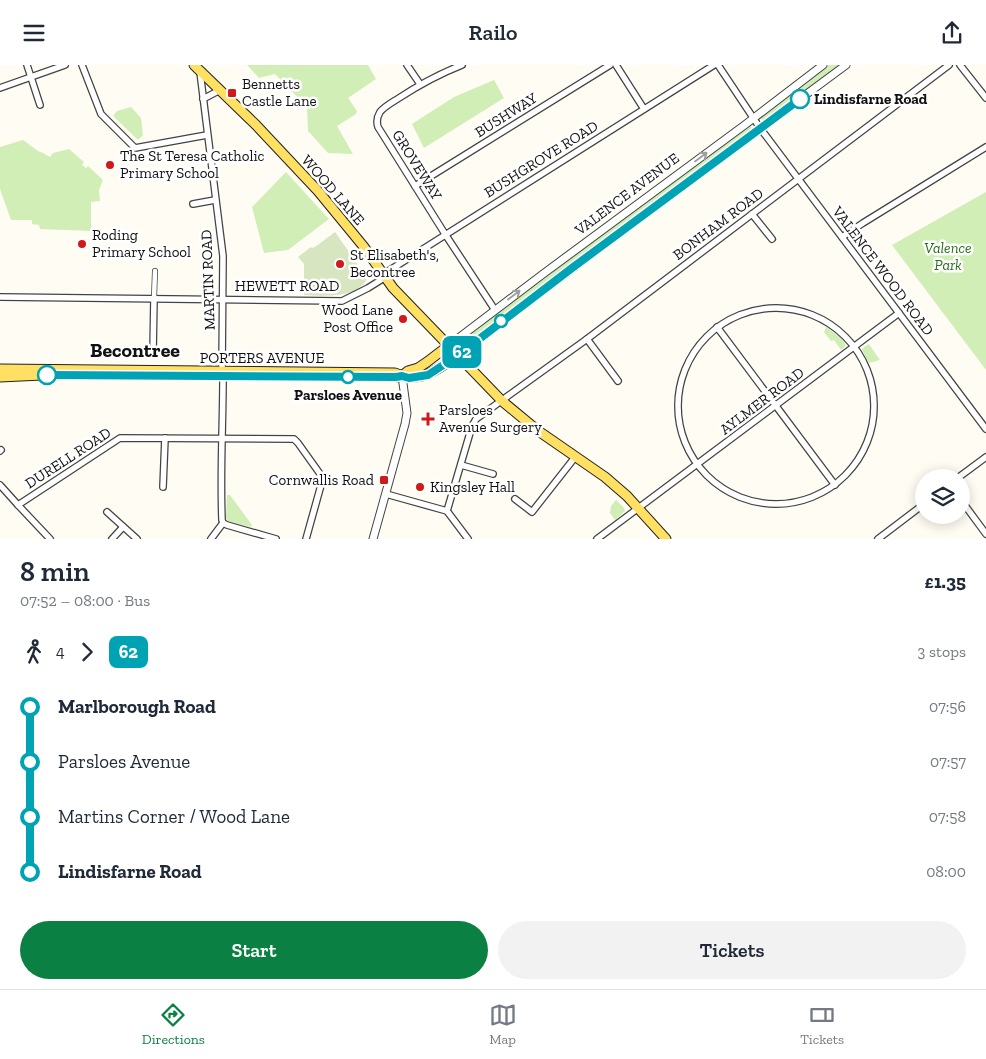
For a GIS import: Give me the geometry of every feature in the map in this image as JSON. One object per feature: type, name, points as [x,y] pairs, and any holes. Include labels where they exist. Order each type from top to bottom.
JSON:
[{"type":"main road","name":"WOOD LANE","points":[[197,68],[256,125],[318,191],[364,247],[383,276],[457,356],[502,401],[537,430],[605,477],[627,496],[666,539]]},
{"type":"main road","points":[[402,376],[408,371],[428,362],[448,346]]},
{"type":"main road","name":"PORTERS AVENUE","points":[[0,377],[43,375],[395,373],[409,378],[428,375],[457,356]]},
{"type":"main road","name":"PORTERS AVENUE","points":[[0,369],[223,374]]},
{"type":"street","points":[[27,65],[40,105]]},
{"type":"street","points":[[0,88],[65,65]]},
{"type":"street","points":[[82,65],[100,114],[135,148],[207,135]]},
{"type":"street","points":[[407,65],[420,84]]},
{"type":"street","name":"GROVEWAY","points":[[462,65],[445,71],[420,84],[385,108],[380,113],[376,122],[445,234],[495,310]]},
{"type":"street","name":"BUSHWAY","points":[[415,186],[610,65]]},
{"type":"street","points":[[616,65],[644,109]]},
{"type":"street","name":"BUSHGROVE ROAD","points":[[383,276],[445,234],[714,65]]},
{"type":"street","points":[[718,65],[760,128]]},
{"type":"street","name":"VALENCE AVENUE","points":[[448,346],[823,65]]},
{"type":"street","name":"VALENCE AVENUE","points":[[457,356],[846,65]]},
{"type":"street","name":"BONHAM ROAD","points":[[447,511],[472,425],[476,419],[587,339],[949,65]]},
{"type":"street","points":[[960,65],[986,98]]},
{"type":"street","name":"MARTIN ROAD","points":[[197,68],[203,99],[223,256],[223,438],[221,489],[222,520],[224,523]]},
{"type":"street","points":[[203,99],[220,90]]},
{"type":"street","name":"VALENCE WOOD ROAD","points":[[760,128],[986,429]]},
{"type":"street","points":[[842,237],[986,147]]},
{"type":"street","points":[[193,204],[215,200]]},
{"type":"street","points":[[752,214],[772,239]]},
{"type":"street","points":[[153,353],[155,271]]},
{"type":"street","name":"HEWETT ROAD","points":[[0,297],[342,301],[368,288],[383,276]]},
{"type":"street","points":[[772,307],[790,309],[807,313],[829,323],[855,347],[870,379],[874,414],[865,448],[852,468],[835,485],[800,501],[762,503],[738,496],[726,490],[698,465],[691,455],[682,433],[678,409],[679,392],[683,375],[693,353],[717,327],[749,311],[772,307]]},
{"type":"street","name":"AYLMER ROAD","points":[[597,539],[899,313]]},
{"type":"street","points":[[717,327],[835,485]]},
{"type":"street","points":[[587,339],[618,381]]},
{"type":"street","points":[[373,539],[407,413],[402,376]]},
{"type":"street","name":"DURELL ROAD","points":[[18,505],[120,438],[294,439],[323,477],[306,539]]},
{"type":"street","points":[[163,487],[165,438]]},
{"type":"street","points":[[515,499],[532,512],[576,456]]},
{"type":"street","points":[[970,469],[986,457]]},
{"type":"street","points":[[461,465],[492,475]]},
{"type":"street","points":[[0,485],[50,539]]},
{"type":"street","points":[[386,494],[447,511],[468,539]]},
{"type":"street","points":[[878,539],[915,511]]},
{"type":"street","points":[[107,512],[137,539]]},
{"type":"street","points":[[970,512],[986,534]]},
{"type":"street","points":[[211,539],[224,523],[276,539]]},
{"type":"street","points":[[112,539],[123,527]]},
{"type":"green space","points":[[247,65],[368,65],[376,79],[348,98],[357,111],[356,114],[337,126],[353,154],[328,153],[308,131],[307,107],[275,74],[259,78]]},
{"type":"green space","points":[[828,65],[842,65],[764,123],[760,117]]},
{"type":"green space","points":[[494,80],[504,98],[424,148],[412,124],[454,97]]},
{"type":"green space","points":[[131,107],[141,118],[143,135],[138,140],[113,116],[117,111]]},
{"type":"green space","points":[[749,125],[754,131],[467,345],[464,338]]},
{"type":"green space","points":[[23,140],[50,157],[53,153],[69,149],[84,162],[82,165],[86,168],[88,166],[103,180],[99,190],[100,201],[91,202],[91,231],[40,229],[39,225],[32,224],[32,220],[11,220],[0,189],[0,147]]},
{"type":"green space","points":[[286,172],[329,219],[288,250],[264,253],[252,207]]},
{"type":"green space","name":"Valence Park","points":[[986,192],[986,370],[892,245]]},
{"type":"green space","points":[[335,232],[367,278],[363,285],[348,293],[329,296],[304,295],[304,264],[298,257]]},
{"type":"green space","points":[[826,327],[840,338],[846,346],[841,350],[834,340],[831,341],[824,332]]},
{"type":"green space","points":[[869,344],[880,360],[869,363],[862,350]]},
{"type":"green space","points":[[227,495],[230,495],[252,525],[251,527],[228,521],[226,518]]},
{"type":"green space","points":[[616,500],[625,511],[615,520],[610,513],[611,506]]},
{"type":"bus line","name":"62","points":[[47,375],[402,376],[409,378],[428,375],[457,356],[800,99]]},
{"type":"place","name":"Bennetts Castle Lane","points":[[232,93]]},
{"type":"place","name":"Lindisfarne Road","points":[[800,99]]},
{"type":"place","name":"The St Teresa Catholic Primary School","points":[[110,165]]},
{"type":"place","name":"Roding Primary School","points":[[82,244]]},
{"type":"place","name":"St Elisabeth's, Becontree","points":[[340,264]]},
{"type":"place","name":"Wood Lane Post Office","points":[[403,319]]},
{"type":"place","name":"Parsloes Avenue","points":[[348,377]]},
{"type":"place","name":"Parsloes Avenue Surgery","points":[[428,419]]},
{"type":"place","name":"Cornwallis Road","points":[[384,480]]},
{"type":"place","name":"Kingsley Hall","points":[[420,487]]},
{"type":"district","name":"Becontree","points":[[135,350]]}]
